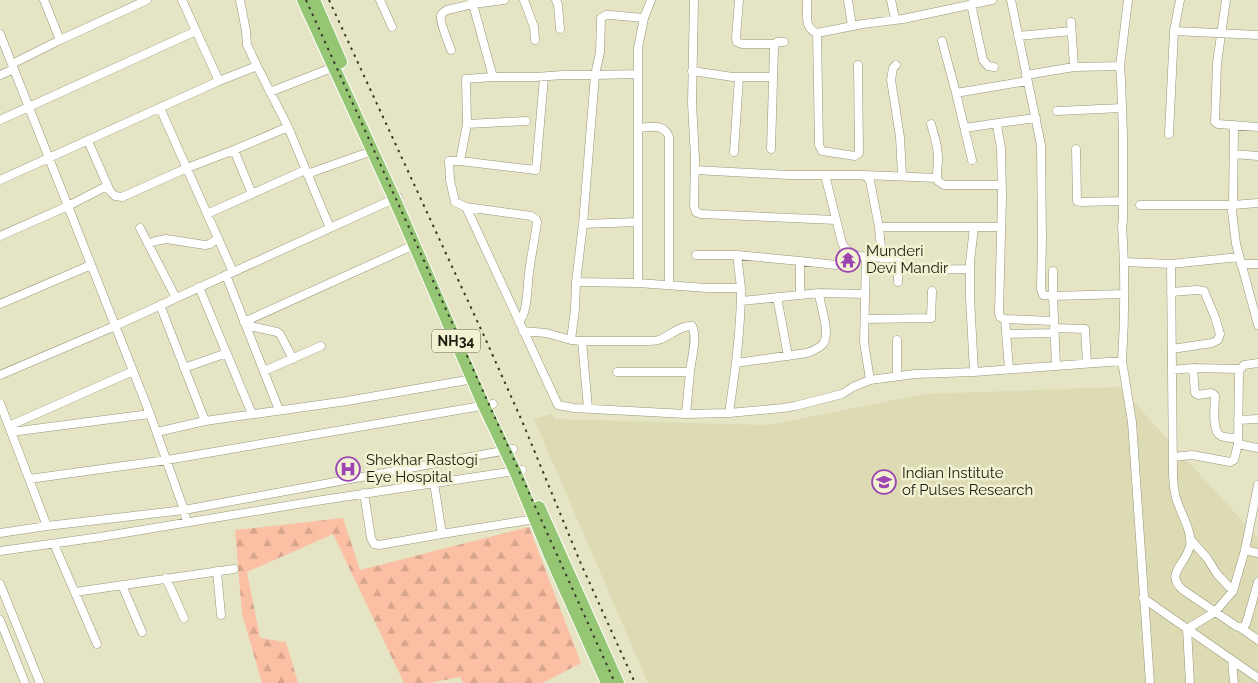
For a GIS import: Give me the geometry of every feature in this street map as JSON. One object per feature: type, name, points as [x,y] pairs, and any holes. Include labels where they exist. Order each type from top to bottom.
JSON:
[{"type":"highway","name":"NH34","points":[[302,0],[372,151],[397,197],[414,244],[473,379],[489,405]]},
{"type":"highway","name":"NH34","points":[[314,0],[397,197],[583,617],[607,683]]},
{"type":"highway","name":"NH34","points":[[519,470],[535,519],[618,683]]},
{"type":"street","points":[[44,0],[60,40]]},
{"type":"street","points":[[0,76],[60,40],[147,0]]},
{"type":"street","points":[[182,0],[219,81]]},
{"type":"street","points":[[240,0],[247,45],[288,127],[330,228]]},
{"type":"street","points":[[380,0],[392,27]]},
{"type":"street","points":[[451,50],[441,20],[441,14],[446,10],[473,2],[504,0]]},
{"type":"street","points":[[524,0],[534,27],[535,40]]},
{"type":"street","points":[[556,0],[560,30]]},
{"type":"street","points":[[638,283],[638,48],[644,18],[651,0]]},
{"type":"street","points":[[694,0],[692,103],[695,170],[694,206],[696,212],[698,214],[836,220]]},
{"type":"street","points":[[739,0],[737,42],[742,44],[775,44],[784,42]]},
{"type":"street","points":[[807,0],[808,26],[811,30],[818,32],[903,19],[992,0]]},
{"type":"street","points":[[848,0],[852,26]]},
{"type":"street","points":[[891,0],[895,19]]},
{"type":"street","points":[[1011,0],[1042,152],[1042,294],[1053,296],[1124,294]]},
{"type":"street","points":[[1128,0],[1120,66],[1124,262],[1122,361],[1132,422],[1150,683]]},
{"type":"street","points":[[1169,134],[1174,31],[1180,0]]},
{"type":"street","points":[[1226,0],[1218,62],[1215,122],[1218,124],[1258,127]]},
{"type":"street","points":[[473,2],[493,77]]},
{"type":"street","points":[[971,4],[983,60],[988,66],[994,67]]},
{"type":"street","points":[[572,340],[595,75],[600,52],[601,18],[610,14],[644,18]]},
{"type":"street","points":[[1071,22],[1074,67]]},
{"type":"street","points":[[0,120],[196,31]]},
{"type":"street","points":[[1018,36],[1071,31]]},
{"type":"street","points":[[1174,31],[1258,35]]},
{"type":"street","points":[[818,32],[819,145],[822,152],[855,156],[859,153],[858,65]]},
{"type":"street","points":[[0,34],[157,432],[187,522]]},
{"type":"street","points":[[942,41],[972,160]]},
{"type":"street","points":[[771,149],[775,44]]},
{"type":"street","points":[[896,65],[893,68],[892,80],[900,137],[902,176]]},
{"type":"street","points":[[0,180],[219,81],[257,66]]},
{"type":"street","points":[[956,93],[1074,67],[1120,66]]},
{"type":"street","points":[[270,92],[334,67]]},
{"type":"street","points":[[692,71],[728,76],[773,77]]},
{"type":"street","points":[[460,161],[467,124],[466,79],[638,74]]},
{"type":"street","points":[[734,152],[739,76]]},
{"type":"street","points":[[519,322],[523,317],[525,306],[536,219],[531,216],[466,208],[455,202],[450,180],[449,161],[536,170],[544,77]]},
{"type":"street","points":[[160,108],[218,238],[245,324],[279,410]]},
{"type":"street","points":[[1057,111],[1122,108]]},
{"type":"street","points":[[965,128],[1036,118]]},
{"type":"street","points":[[467,124],[526,122]]},
{"type":"street","points":[[998,123],[997,130],[1001,148],[1000,317],[1054,327],[1085,329],[1087,364]]},
{"type":"street","points":[[931,124],[938,151],[938,181],[944,185],[1001,185]]},
{"type":"street","points":[[1234,125],[1232,212],[1236,244],[1258,325]]},
{"type":"street","points":[[88,141],[107,186],[115,196],[122,198],[187,168],[288,127]]},
{"type":"street","points":[[638,128],[661,128],[667,132],[669,137],[669,285]]},
{"type":"street","points":[[1076,149],[1077,201],[1123,201]]},
{"type":"street","points":[[234,150],[252,194]]},
{"type":"street","points":[[207,214],[306,172],[372,151]]},
{"type":"street","points":[[1234,154],[1258,156]]},
{"type":"street","points":[[695,170],[788,175],[937,178]]},
{"type":"street","points":[[825,175],[845,248],[854,255],[898,259],[898,282]]},
{"type":"street","points":[[862,175],[870,181],[879,227],[882,258]]},
{"type":"street","points":[[0,236],[68,206],[107,186]]},
{"type":"street","points":[[0,375],[115,326],[397,197]]},
{"type":"street","points":[[1140,204],[1233,205],[1258,203]]},
{"type":"street","points":[[466,208],[558,405],[628,412],[729,413],[795,406],[842,394],[853,386],[870,380],[897,376],[1122,361]]},
{"type":"street","points":[[583,224],[638,222]]},
{"type":"street","points":[[879,227],[1001,227]]},
{"type":"street","points":[[974,227],[970,269],[974,372]]},
{"type":"street","points":[[140,228],[176,298]]},
{"type":"street","points":[[148,244],[166,239],[205,246],[218,238]]},
{"type":"street","points":[[245,324],[414,244]]},
{"type":"street","points":[[696,256],[737,255],[836,265],[845,248]]},
{"type":"street","points":[[729,413],[736,363],[741,301],[737,255]]},
{"type":"street","points":[[866,257],[864,342],[870,380]]},
{"type":"street","points":[[1124,262],[1171,264],[1240,260],[1258,264]]},
{"type":"street","points":[[800,261],[800,295]]},
{"type":"street","points":[[1171,264],[1173,475],[1176,498],[1190,539],[1190,545],[1176,574],[1176,584],[1258,640]]},
{"type":"street","points":[[0,304],[91,265]]},
{"type":"street","points":[[920,270],[970,269]]},
{"type":"street","points":[[1053,271],[1056,366]]},
{"type":"street","points":[[576,282],[741,288]]},
{"type":"street","points":[[200,287],[252,414]]},
{"type":"street","points":[[865,319],[931,318],[932,291]]},
{"type":"street","points":[[1172,292],[1204,291],[1220,334],[1218,340],[1212,343],[1172,349]]},
{"type":"street","points":[[741,301],[819,293],[865,294]]},
{"type":"street","points":[[736,363],[807,353],[816,350],[826,338],[819,293]]},
{"type":"street","points":[[777,297],[788,356]]},
{"type":"street","points":[[160,305],[205,421]]},
{"type":"street","points":[[1005,318],[1009,369]]},
{"type":"street","points":[[245,324],[277,332],[293,359]]},
{"type":"street","points":[[523,331],[546,333],[582,341],[658,341],[686,326],[692,326],[695,336],[686,414]]},
{"type":"street","points":[[1006,334],[1054,327]]},
{"type":"street","points":[[897,340],[897,376]]},
{"type":"street","points":[[582,341],[588,408]]},
{"type":"street","points":[[264,371],[321,346]]},
{"type":"street","points":[[184,368],[227,353]]},
{"type":"street","points":[[1172,370],[1193,368],[1240,369],[1244,366],[1258,363]]},
{"type":"street","points":[[1193,368],[1195,393],[1198,395],[1211,393],[1215,396],[1216,432],[1223,437],[1258,448]]},
{"type":"street","points":[[1173,457],[1192,455],[1232,462],[1236,458],[1238,441],[1238,373],[1240,369]]},
{"type":"street","points":[[10,429],[133,371]]},
{"type":"street","points":[[617,372],[690,372]]},
{"type":"street","points":[[157,432],[205,421],[347,401],[473,379]]},
{"type":"street","points":[[0,403],[47,526]]},
{"type":"street","points":[[29,479],[167,460],[489,405]]},
{"type":"street","points":[[10,429],[150,414]]},
{"type":"street","points":[[1238,420],[1258,419]]},
{"type":"street","points":[[0,533],[184,510],[509,450]]},
{"type":"street","points":[[0,551],[100,537],[364,493],[519,470]]},
{"type":"street","points":[[434,483],[442,534]]},
{"type":"street","points":[[1187,629],[1215,612],[1233,591],[1245,550],[1258,485]]},
{"type":"street","points":[[364,493],[371,538],[374,544],[379,545],[535,519]]},
{"type":"street","points":[[1190,539],[1233,591]]},
{"type":"street","points":[[54,544],[97,644]]},
{"type":"street","points":[[1245,550],[1258,553]]},
{"type":"street","points":[[75,592],[234,569]]},
{"type":"street","points":[[217,571],[221,615]]},
{"type":"street","points":[[166,578],[184,618]]},
{"type":"street","points":[[1241,628],[1246,624],[1258,582]]},
{"type":"street","points":[[0,584],[40,683]]},
{"type":"street","points":[[122,585],[142,632]]},
{"type":"street","points":[[1143,598],[1258,678]]},
{"type":"street","points":[[0,620],[24,683]]},
{"type":"street","points":[[1187,629],[1190,683]]},
{"type":"street","points":[[1232,660],[1234,683]]},
{"type":"shaded area","name":"Indian Institute of Pulses Research","points":[[1120,387],[1258,538],[1258,683],[648,683],[534,419],[552,414],[555,419],[768,425],[924,394]]},
{"type":"green space","points":[[343,518],[360,570],[529,527],[581,663],[543,683],[463,683],[460,677],[429,683],[404,683],[333,534],[247,572],[260,638],[286,642],[298,683],[262,683],[242,614],[235,530]]},
{"type":"railway","points":[[306,0],[615,683]]},
{"type":"railway","points":[[329,0],[485,338],[522,421],[581,564],[635,683]]},
{"type":"place","name":"Munderi Devi Mandir","points":[[848,260]]},
{"type":"place","name":"Shekhar Rastogi Eye Hospital","points":[[348,469]]},
{"type":"place","name":"Indian Institute of Pulses Research","points":[[884,482]]}]
